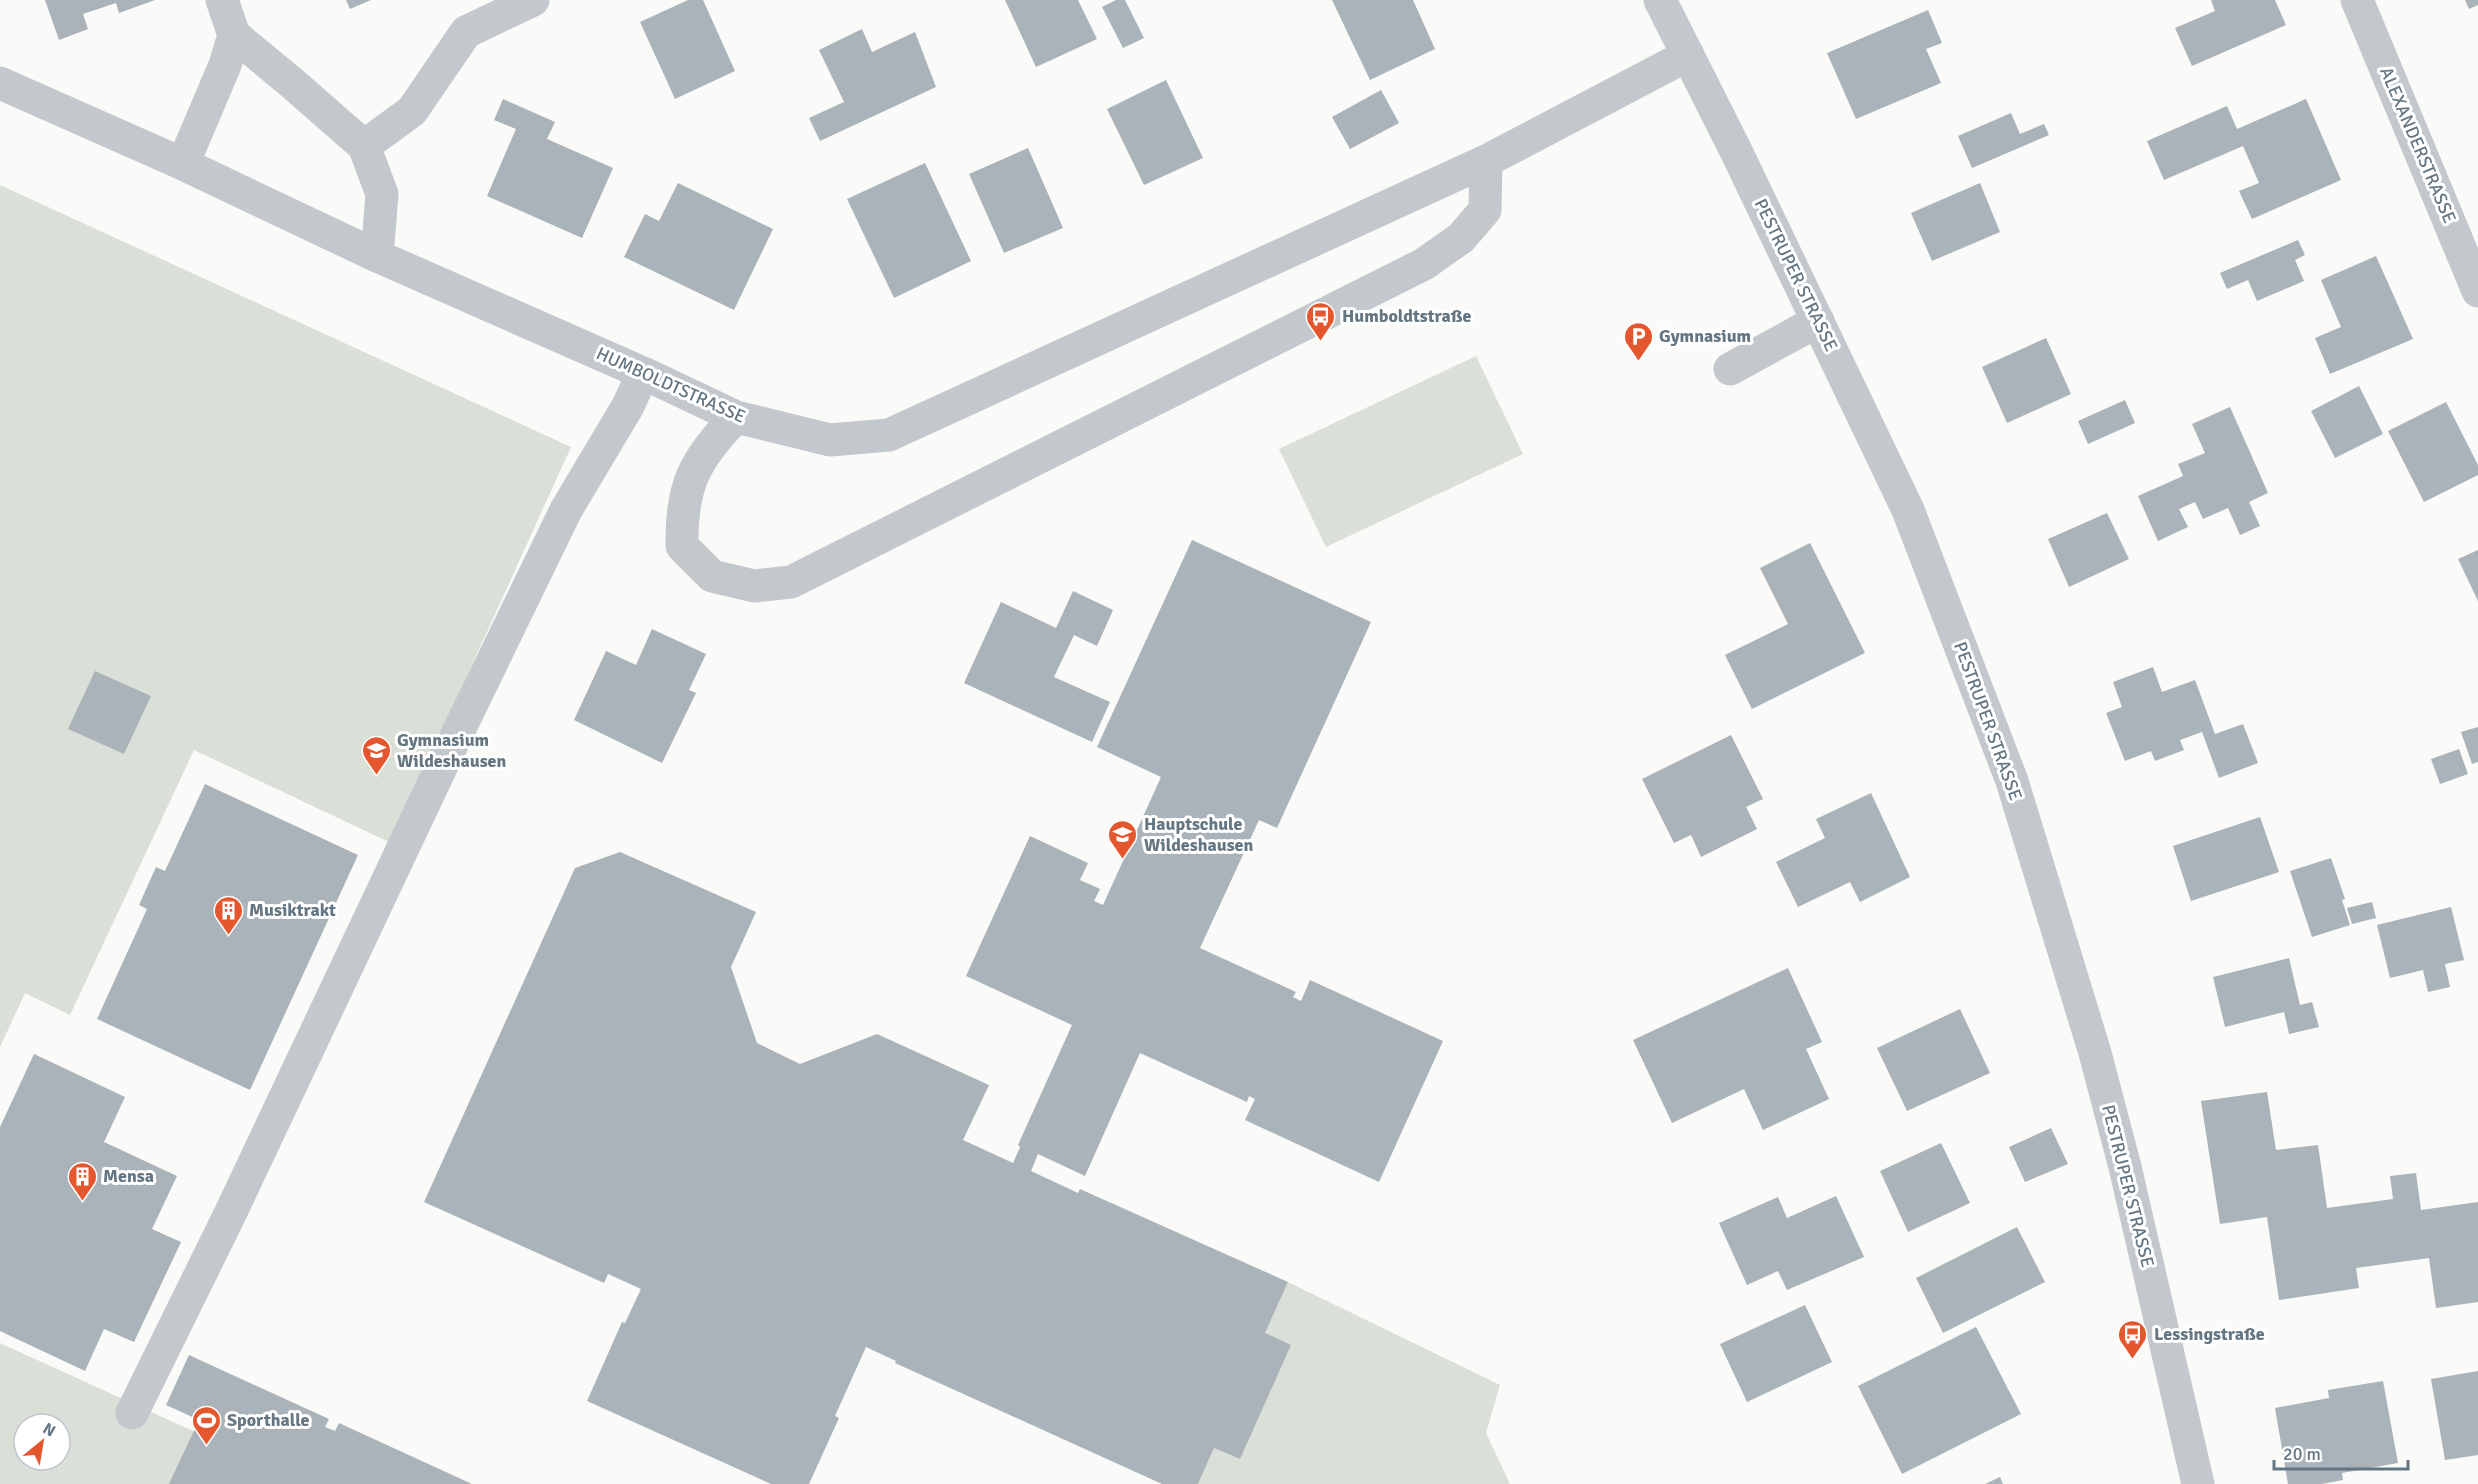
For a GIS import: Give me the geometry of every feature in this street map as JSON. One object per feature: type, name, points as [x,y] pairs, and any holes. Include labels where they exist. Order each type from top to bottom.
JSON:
[{"type":"street","points":[[222,0],[234,35],[364,146],[382,194],[377,256]]},
{"type":"street","points":[[364,146],[412,111],[466,32],[533,0]]},
{"type":"street","name":"PESTRUPER STRASSE","points":[[1660,0],[1908,510],[2012,781],[2095,1053],[2125,1167],[2198,1484]]},
{"type":"street","name":"ALEXANDERSTRASSE","points":[[2357,0],[2478,291]]},
{"type":"street","points":[[183,164],[225,65],[234,35]]},
{"type":"street","name":"HUMBOLDTSTRASSE","points":[[0,83],[183,164],[377,256],[643,373],[736,417],[830,440],[889,435],[1485,161],[1688,55]]},
{"type":"street","points":[[736,417],[714,440],[687,485],[681,514],[682,546],[712,576],[754,586],[791,582],[1424,264],[1461,238],[1485,210],[1485,161]]},
{"type":"street","points":[[1730,369],[1818,321]]},
{"type":"street","points":[[132,1413],[230,1214],[445,759],[561,521],[628,406],[643,373]]},
{"type":"shaded area","points":[[0,185],[571,447],[391,843],[194,750],[70,1015],[25,993],[0,1047]]},
{"type":"shaded area","points":[[1476,356],[1523,454],[1326,547],[1279,449]]},
{"type":"shaded area","points":[[1288,1282],[1500,1385],[1486,1433],[1510,1484],[1198,1484],[1214,1448],[1240,1459],[1265,1333]]},
{"type":"shaded area","points":[[0,1343],[309,1484],[0,1484]]},
{"type":"building","points":[[45,0],[155,0],[119,13],[116,3],[83,14],[88,29],[59,40]]},
{"type":"building","points":[[346,0],[371,0],[350,9]]},
{"type":"building","points":[[688,0],[703,0],[735,71],[675,99],[640,22]]},
{"type":"building","points":[[1005,0],[1078,0],[1097,39],[1036,67]]},
{"type":"building","points":[[1116,0],[1125,0],[1144,38],[1123,48],[1102,7]]},
{"type":"building","points":[[1332,0],[1413,0],[1435,49],[1370,80]]},
{"type":"building","points":[[2211,0],[2275,0],[2286,25],[2192,66],[2175,28],[2215,11]]},
{"type":"building","points":[[2465,0],[2478,0],[2478,5],[2469,9]]},
{"type":"building","points":[[1928,10],[1942,43],[1926,49],[1941,83],[1856,119],[1827,53]]},
{"type":"building","points":[[862,29],[872,52],[915,32],[936,87],[820,141],[809,118],[844,102],[819,50]]},
{"type":"building","points":[[1166,80],[1203,158],[1144,185],[1107,109]]},
{"type":"building","points":[[1381,90],[1399,123],[1350,149],[1332,117]]},
{"type":"building","points":[[503,99],[555,122],[547,139],[613,168],[582,238],[487,196],[516,129],[494,120]]},
{"type":"building","points":[[2306,99],[2341,180],[2252,219],[2239,191],[2259,183],[2243,146],[2164,180],[2147,141],[2227,106],[2237,129]]},
{"type":"building","points":[[2011,113],[2020,134],[2044,124],[2049,135],[1972,168],[1958,136]]},
{"type":"building","points":[[1028,148],[1063,228],[1004,253],[969,174]]},
{"type":"building","points":[[925,163],[971,261],[894,298],[847,199]]},
{"type":"building","points":[[678,183],[773,229],[734,310],[624,257],[645,214],[659,221]]},
{"type":"building","points":[[1980,183],[2000,232],[1932,261],[1911,213]]},
{"type":"building","points":[[2298,240],[2305,255],[2295,260],[2304,281],[2257,301],[2248,280],[2227,289],[2220,273]]},
{"type":"building","points":[[2376,256],[2413,339],[2330,374],[2315,338],[2341,327],[2321,280]]},
{"type":"building","points":[[2046,338],[2071,394],[2007,423],[1982,367]]},
{"type":"building","points":[[2359,386],[2383,434],[2335,458],[2311,411]]},
{"type":"building","points":[[2125,400],[2135,423],[2088,444],[2078,421]]},
{"type":"building","points":[[2446,402],[2478,465],[2478,475],[2424,502],[2388,431]]},
{"type":"building","points":[[2230,407],[2268,493],[2249,502],[2260,526],[2240,535],[2228,508],[2203,519],[2195,502],[2179,509],[2188,527],[2158,541],[2138,496],[2183,476],[2178,464],[2205,453],[2192,424]]},
{"type":"building","points":[[2107,513],[2129,559],[2069,587],[2048,539]]},
{"type":"building","points":[[1192,540],[1371,622],[1277,828],[1259,820],[1200,948],[1296,992],[1293,997],[1301,1001],[1310,980],[1443,1041],[1379,1182],[1245,1120],[1255,1099],[1249,1096],[1247,1102],[1140,1053],[1085,1176],[1038,1154],[1031,1171],[1078,1193],[1080,1189],[1288,1282],[1265,1333],[1291,1345],[1240,1459],[1214,1448],[1198,1484],[1162,1484],[895,1363],[896,1361],[866,1347],[835,1416],[839,1418],[809,1484],[771,1484],[587,1401],[622,1322],[625,1323],[641,1289],[608,1274],[604,1283],[424,1202],[575,868],[620,852],[756,912],[731,967],[757,1043],[800,1064],[877,1034],[989,1085],[963,1140],[1013,1163],[1020,1147],[1018,1145],[1072,1025],[966,976],[1030,836],[1088,863],[1080,880],[1100,889],[1094,901],[1103,905],[1161,777],[1097,747]]},
{"type":"building","points":[[1810,543],[1865,653],[1752,709],[1725,655],[1788,624],[1760,568]]},
{"type":"building","points":[[2478,550],[2478,601],[2458,559]]},
{"type":"building","points":[[1073,591],[1113,610],[1097,646],[1074,635],[1054,677],[1110,702],[1092,742],[964,683],[1001,602],[1056,628]]},
{"type":"building","points":[[652,629],[706,654],[689,690],[696,693],[662,763],[574,720],[606,651],[636,665]]},
{"type":"building","points":[[2153,667],[2162,692],[2195,680],[2215,734],[2243,724],[2258,763],[2219,778],[2202,732],[2180,740],[2184,750],[2155,761],[2151,751],[2125,761],[2106,713],[2122,707],[2113,682]]},
{"type":"building","points":[[95,671],[151,696],[124,754],[68,729]]},
{"type":"building","points":[[2478,727],[2478,762],[2472,764],[2461,732]]},
{"type":"building","points":[[1731,735],[1763,799],[1746,807],[1757,829],[1701,857],[1691,835],[1674,843],[1642,779]]},
{"type":"building","points":[[2459,749],[2468,774],[2440,784],[2431,759]]},
{"type":"building","name":"Musiktrakt","points":[[205,784],[358,855],[250,1090],[97,1019],[147,909],[139,905],[156,867],[165,871]]},
{"type":"building","points":[[1871,793],[1910,877],[1860,902],[1850,882],[1798,907],[1776,862],[1825,838],[1816,819]]},
{"type":"building","points":[[2260,817],[2279,872],[2191,901],[2173,846]]},
{"type":"building","points":[[2331,858],[2345,899],[2342,900],[2350,925],[2312,937],[2290,871]]},
{"type":"building","points":[[2372,902],[2376,918],[2352,924],[2347,908]]},
{"type":"building","points":[[2451,907],[2464,960],[2445,964],[2450,987],[2428,992],[2423,970],[2390,978],[2377,925]]},
{"type":"building","points":[[2289,958],[2300,1005],[2312,1002],[2319,1027],[2289,1034],[2284,1012],[2225,1027],[2213,977]]},
{"type":"building","points":[[1788,968],[1822,1042],[1806,1049],[1829,1099],[1763,1130],[1744,1089],[1672,1123],[1633,1040]]},
{"type":"building","points":[[1960,1009],[1990,1073],[1907,1111],[1877,1048]]},
{"type":"building","name":"Mensa","points":[[34,1054],[125,1097],[104,1142],[177,1176],[152,1229],[181,1242],[134,1342],[104,1329],[85,1371],[0,1331],[0,1127]]},
{"type":"building","points":[[2267,1092],[2276,1150],[2318,1145],[2327,1208],[2393,1199],[2390,1176],[2416,1173],[2421,1210],[2478,1202],[2478,1302],[2436,1308],[2429,1258],[2356,1268],[2359,1288],[2279,1300],[2267,1217],[2220,1224],[2201,1101]]},
{"type":"building","points":[[2051,1128],[2068,1164],[2025,1182],[2009,1147]]},
{"type":"building","points":[[1941,1143],[1970,1203],[1908,1232],[1880,1171]]},
{"type":"building","points":[[1836,1196],[1864,1257],[1787,1290],[1778,1271],[1747,1285],[1719,1223],[1778,1197],[1787,1218]]},
{"type":"building","points":[[2017,1227],[2045,1282],[1943,1333],[1916,1278]]},
{"type":"building","points":[[1805,1305],[1832,1362],[1747,1402],[1720,1344]]},
{"type":"building","points":[[1976,1327],[2021,1414],[1902,1474],[1858,1386]]},
{"type":"building","points":[[189,1355],[329,1419],[325,1427],[335,1431],[339,1423],[472,1484],[169,1484],[199,1420],[166,1405]]},
{"type":"building","points":[[2478,1371],[2478,1455],[2445,1460],[2431,1379]]},
{"type":"building","points":[[2383,1381],[2398,1463],[2342,1473],[2343,1480],[2322,1484],[2288,1484],[2275,1408],[2329,1398],[2328,1390]]},
{"type":"building","points":[[2000,1477],[2003,1484],[1985,1484]]},
{"type":"place","name":"Humboldtstraße","points":[[1321,342]]},
{"type":"place","name":"Gymnasium","points":[[1638,362]]},
{"type":"place","name":"Gymnasium Wildeshausen","points":[[376,776]]},
{"type":"place","name":"Hauptschule Wildeshausen","points":[[1123,860]]},
{"type":"place","name":"Musiktrakt","points":[[228,936]]},
{"type":"place","name":"Mensa","points":[[82,1202]]},
{"type":"place","name":"Lessingstraße","points":[[2133,1360]]},
{"type":"place","name":"Sporthalle","points":[[206,1446]]}]
